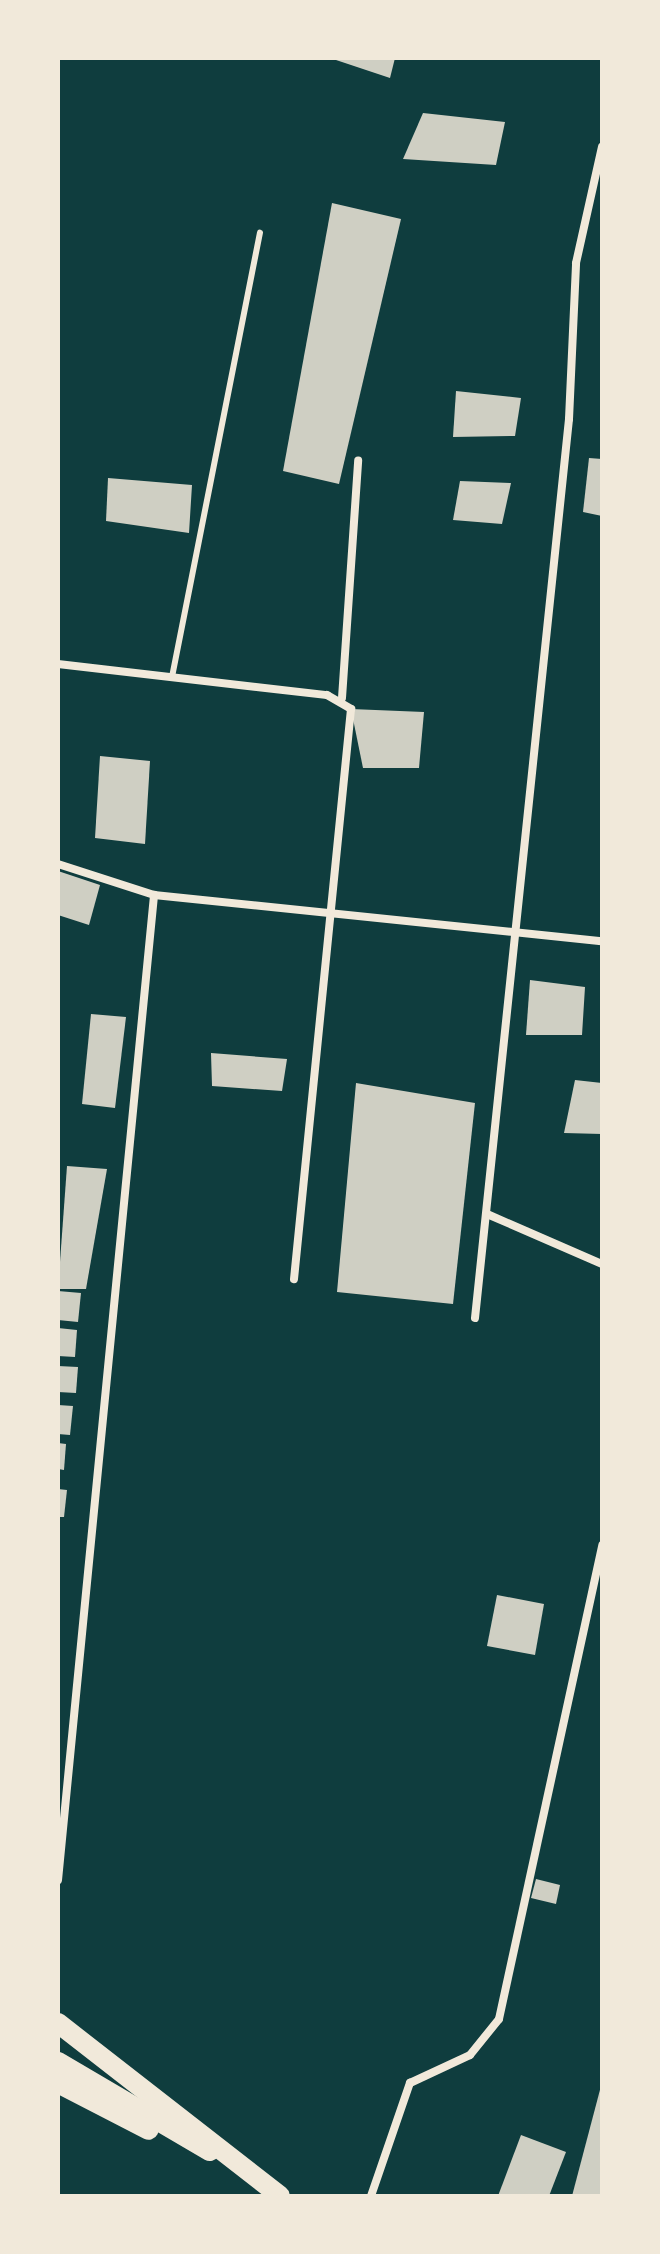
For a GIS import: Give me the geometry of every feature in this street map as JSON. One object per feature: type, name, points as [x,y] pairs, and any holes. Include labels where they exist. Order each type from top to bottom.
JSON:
[{"type":"main road","points":[[58,2023],[278,2195]]},
{"type":"main road","points":[[58,2062],[278,2195]]},
{"type":"main road","points":[[58,2083],[278,2195]]},
{"type":"street","points":[[475,1318],[569,419],[578,245],[602,147]]},
{"type":"street","points":[[294,1279],[333,919],[351,709],[342,698],[358,461]]},
{"type":"street","points":[[58,664],[342,698]]},
{"type":"street","points":[[58,864],[154,895],[333,919],[516,930],[602,941]]},
{"type":"street","points":[[58,1880],[154,895]]},
{"type":"street","points":[[487,1214],[602,1264]]},
{"type":"street","points":[[371,2196],[410,2083],[470,2055],[499,2019],[602,1545]]},
{"type":"lane","points":[[172,677],[260,233]]},
{"type":"building","points":[[330,58],[395,58],[390,78]]},
{"type":"building","points":[[423,113],[505,122],[496,165],[403,159]]},
{"type":"building","points":[[332,203],[401,219],[339,484],[283,471]]},
{"type":"building","points":[[456,391],[521,398],[515,436],[453,437]]},
{"type":"building","points":[[589,458],[602,459],[602,516],[583,512]]},
{"type":"building","points":[[108,478],[192,485],[189,533],[106,521]]},
{"type":"building","points":[[460,481],[511,483],[502,524],[453,520]]},
{"type":"building","points":[[351,709],[424,712],[419,768],[363,768]]},
{"type":"building","points":[[100,756],[150,761],[145,844],[95,838]]},
{"type":"building","points":[[58,871],[100,885],[89,925],[58,915]]},
{"type":"building","points":[[530,980],[585,987],[582,1035],[526,1035]]},
{"type":"building","points":[[91,1014],[126,1017],[115,1108],[82,1104]]},
{"type":"building","points":[[211,1053],[287,1059],[282,1091],[212,1086]]},
{"type":"building","points":[[575,1080],[602,1083],[602,1134],[564,1133]]},
{"type":"building","points":[[356,1083],[475,1103],[453,1304],[337,1292]]},
{"type":"building","points":[[67,1166],[107,1169],[86,1289],[58,1289]]},
{"type":"building","points":[[58,1291],[81,1293],[78,1322],[58,1320]]},
{"type":"building","points":[[58,1328],[77,1330],[75,1357],[58,1356]]},
{"type":"building","points":[[58,1366],[78,1367],[76,1393],[58,1392]]},
{"type":"building","points":[[58,1405],[73,1406],[70,1435],[58,1434]]},
{"type":"building","points":[[58,1443],[66,1444],[64,1470],[58,1469]]},
{"type":"building","points":[[58,1489],[67,1490],[64,1517],[58,1517]]},
{"type":"building","points":[[497,1595],[544,1604],[535,1655],[487,1646]]},
{"type":"building","points":[[536,1879],[560,1885],[556,1904],[531,1898]]},
{"type":"building","points":[[601,2086],[602,2196],[572,2196]]},
{"type":"building","points":[[521,2135],[566,2152],[549,2196],[498,2196]]}]
